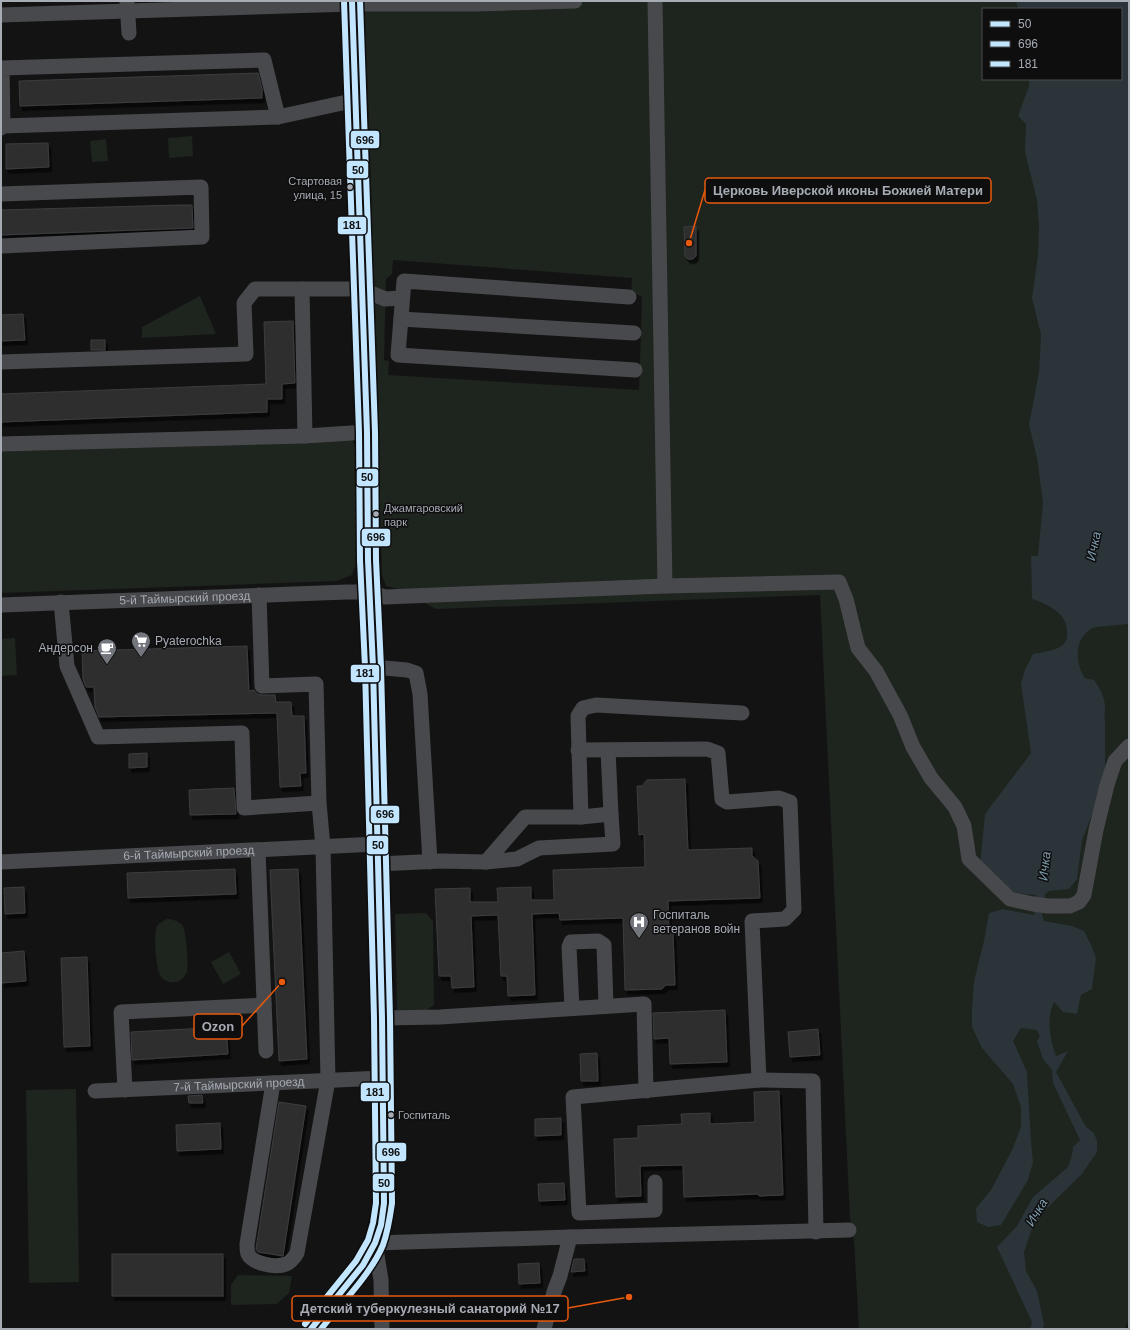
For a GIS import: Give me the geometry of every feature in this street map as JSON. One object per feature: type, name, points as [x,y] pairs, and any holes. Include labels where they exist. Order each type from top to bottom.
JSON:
[{"type":"street","points":[[1,15],[128,6],[352,2],[474,4],[575,1]]},
{"type":"street","points":[[655,1],[664,586]]},
{"type":"street","points":[[310,1329],[363,1265],[375,1243],[381,1225],[384,1203],[382,1018],[367,432],[352,2]]},
{"type":"street","points":[[128,6],[128,33]]},
{"type":"street","points":[[278,117],[264,60],[2,68],[2,127],[278,117],[356,100]]},
{"type":"street","points":[[1,194],[201,187],[202,236],[1,246]]},
{"type":"street","points":[[629,297],[404,281],[398,355],[635,370]]},
{"type":"street","points":[[302,289],[305,436]]},
{"type":"street","points":[[1,362],[246,354],[244,303],[255,290],[361,289],[385,299],[402,298]]},
{"type":"street","points":[[401,319],[634,333]]},
{"type":"street","points":[[1,444],[305,436],[367,432]]},
{"type":"street","name":"5-й Таймырский проезд","points":[[1,604],[370,592],[385,596],[664,586],[838,582],[846,599],[858,648],[876,671],[900,715],[913,747],[931,778],[955,806],[964,826],[969,859],[1010,899],[1032,904],[1070,906],[1079,902],[1084,896],[1096,830],[1107,785],[1115,761],[1129,746]]},
{"type":"street","points":[[259,595],[262,686],[316,684],[319,804],[322,847],[328,1080],[297,1253],[292,1260],[286,1264],[278,1265],[258,1263],[252,1259],[248,1253],[247,1244],[273,1082]]},
{"type":"street","points":[[61,602],[67,666],[98,737],[242,733],[244,808],[319,804]]},
{"type":"street","points":[[373,667],[407,670],[416,673],[420,694],[430,862]]},
{"type":"street","points":[[581,817],[578,716],[583,708],[596,705],[742,713]]},
{"type":"street","points":[[578,750],[707,749],[718,753],[722,799],[727,802],[779,798],[790,802],[794,910],[785,919],[752,921],[759,1080]]},
{"type":"street","points":[[378,864],[486,862],[517,859],[539,848],[613,844],[610,814],[608,750]]},
{"type":"street","points":[[486,862],[525,818],[581,817],[610,814]]},
{"type":"street","name":"6-й Таймырский проезд","points":[[1,862],[377,844]]},
{"type":"street","points":[[258,850],[266,1051]]},
{"type":"street","points":[[572,1008],[569,947],[571,942],[598,941],[604,945],[606,1006]]},
{"type":"street","points":[[382,1018],[440,1017],[644,1004],[646,1091]]},
{"type":"street","points":[[125,1090],[121,1012],[264,1005]]},
{"type":"street","name":"7-й Таймырский проезд","points":[[95,1091],[382,1078]]},
{"type":"street","points":[[655,1182],[655,1210],[579,1213],[573,1097],[759,1080],[813,1081],[816,1232]]},
{"type":"street","points":[[375,1243],[849,1230]]},
{"type":"street","points":[[544,1329],[570,1237]]},
{"type":"street","points":[[375,1243],[381,1280],[382,1329]]},
{"type":"shaded area","name":"Джамгаровский парк","points":[[363,1],[1129,1],[1129,1319],[1125,1329],[859,1329],[854,1241],[850,1218],[820,595],[436,609],[398,589],[386,586],[382,575]],"holes":[[[393,260],[632,278],[631,292],[642,297],[639,390],[388,375],[389,361],[384,360],[386,279],[392,274]]]},
{"type":"shaded area","points":[[192,136],[193,156],[169,158],[168,138]]},
{"type":"shaded area","points":[[106,139],[108,161],[92,162],[90,141]]},
{"type":"shaded area","points":[[200,296],[216,334],[142,338],[142,327]]},
{"type":"shaded area","points":[[347,438],[353,441],[355,447],[359,550],[352,575],[337,581],[1,593],[1,449]]},
{"type":"shaded area","points":[[15,638],[17,675],[1,676],[1,639]]},
{"type":"shaded area","points":[[426,913],[433,921],[434,1005],[427,1010],[397,1010],[395,914]]},
{"type":"shaded area","points":[[167,919],[171,919],[181,924],[185,935],[188,969],[185,976],[180,981],[176,982],[167,981],[161,977],[156,958],[155,943],[157,926]]},
{"type":"shaded area","points":[[229,952],[241,974],[223,984],[211,962]]},
{"type":"shaded area","points":[[76,1089],[79,1282],[29,1283],[26,1090]]},
{"type":"shaded area","points":[[238,1275],[292,1276],[289,1293],[277,1304],[231,1305],[231,1285]]},
{"type":"water","name":"Ичка","points":[[1016,1],[1129,1],[1129,624],[1096,627],[1083,636],[1080,642],[1078,657],[1081,672],[1085,678],[1094,680],[1105,702],[1105,772],[1098,800],[1082,840],[1077,879],[1069,889],[1049,891],[1045,894],[1042,915],[1044,921],[1072,926],[1084,931],[1096,958],[1092,989],[1081,995],[1077,1014],[1063,1012],[1054,1002],[1050,1015],[1050,1029],[1056,1056],[1068,1051],[1056,1072],[1086,1127],[1093,1132],[1097,1140],[1097,1152],[1082,1174],[1044,1211],[1032,1229],[1024,1252],[1026,1271],[1037,1291],[1044,1324],[1043,1329],[1030,1329],[1032,1322],[997,1247],[1017,1226],[1033,1197],[1068,1167],[1073,1147],[1080,1140],[1053,1083],[1052,1070],[1043,1059],[1037,1041],[1040,1036],[1037,1030],[1021,1028],[1013,1041],[1027,1072],[1033,1162],[1028,1180],[1001,1225],[988,1227],[977,1222],[976,1208],[991,1190],[1012,1150],[1021,1127],[1021,1107],[1013,1084],[982,1048],[972,1027],[974,981],[989,913],[1003,909],[1034,915],[1036,895],[1011,891],[995,874],[980,866],[985,814],[1031,753],[1021,684],[1025,670],[1033,654],[1058,648],[1065,642],[1067,636],[1066,625],[1060,614],[1050,607],[1032,599],[1031,556],[1038,556],[1043,502],[1037,458],[1029,425],[1039,372],[1041,335],[1032,298],[1038,256],[1039,225],[1037,200],[1025,152],[1026,124],[1018,116],[1029,86],[1029,80],[1122,80],[1122,8],[1018,8]]},
{"type":"building","points":[[258,73],[262,89],[262,98],[20,106],[19,81]]},
{"type":"building","points":[[48,143],[49,167],[6,169],[6,144]]},
{"type":"building","points":[[192,205],[193,228],[1,235],[1,210]]},
{"type":"building","points":[[696,226],[696,256],[693,259],[688,259],[685,256],[684,227]]},
{"type":"building","points":[[23,314],[25,340],[1,341],[1,315]]},
{"type":"building","points":[[293,321],[295,383],[282,384],[282,399],[267,399],[267,412],[1,422],[1,394],[266,384],[264,322]]},
{"type":"building","points":[[91,340],[105,340],[105,350],[91,350]]},
{"type":"building","points":[[247,646],[249,691],[254,690],[257,694],[262,695],[275,695],[276,702],[291,702],[292,716],[304,716],[306,773],[300,773],[301,786],[280,787],[277,713],[99,717],[95,707],[94,687],[86,687],[83,679],[82,651]]},
{"type":"building","points":[[147,753],[147,767],[129,768],[129,754]]},
{"type":"building","points":[[685,779],[688,850],[752,848],[752,856],[758,861],[760,898],[668,901],[669,932],[673,932],[675,985],[666,985],[662,989],[625,990],[623,918],[560,920],[559,913],[532,914],[535,995],[508,996],[507,976],[501,976],[498,915],[471,916],[474,987],[452,988],[451,976],[439,976],[435,889],[470,888],[470,902],[498,902],[497,888],[531,887],[531,900],[554,900],[553,870],[645,867],[644,834],[639,835],[637,786],[642,786],[647,780]]},
{"type":"building","points":[[234,788],[236,814],[190,815],[189,790]]},
{"type":"building","points":[[235,869],[236,894],[128,898],[127,873]]},
{"type":"building","points":[[298,869],[307,1059],[279,1061],[270,870]]},
{"type":"building","points":[[24,887],[25,913],[5,914],[4,888]]},
{"type":"building","points":[[24,951],[26,981],[2,983],[1,953]]},
{"type":"building","points":[[87,957],[90,1046],[64,1047],[61,958]]},
{"type":"building","points":[[725,1010],[727,1062],[670,1064],[669,1038],[654,1039],[653,1013]]},
{"type":"building","points":[[226,1027],[228,1054],[132,1060],[131,1032]]},
{"type":"building","points":[[818,1029],[820,1055],[790,1057],[788,1032]]},
{"type":"building","points":[[597,1053],[598,1081],[581,1081],[580,1054]]},
{"type":"building","points":[[779,1091],[783,1195],[759,1196],[759,1194],[684,1197],[683,1165],[640,1166],[641,1196],[616,1197],[614,1139],[638,1138],[638,1126],[682,1124],[681,1114],[710,1113],[710,1124],[755,1122],[754,1092]]},
{"type":"building","points":[[202,1095],[203,1103],[189,1103],[188,1096]]},
{"type":"building","points":[[279,1102],[306,1106],[283,1256],[258,1252],[256,1249]]},
{"type":"building","points":[[561,1118],[561,1135],[535,1136],[535,1119]]},
{"type":"building","points":[[220,1123],[221,1149],[177,1151],[176,1125]]},
{"type":"building","points":[[564,1183],[565,1200],[539,1201],[538,1184]]},
{"type":"building","points":[[112,1254],[223,1254],[223,1296],[112,1296]]},
{"type":"building","points":[[574,1259],[584,1259],[585,1271],[571,1272]]},
{"type":"building","points":[[539,1263],[540,1283],[519,1284],[518,1264]]},
{"type":"transit line","name":"181","points":[[305,1324],[356,1261],[368,1240],[373,1223],[376,1203],[374,1018],[365,667],[360,560],[359,432],[344,1]]},
{"type":"transit line","name":"50","points":[[311,1329],[363,1265],[375,1243],[381,1225],[384,1203],[382,1018],[373,667],[368,560],[367,432],[352,1]]},
{"type":"transit line","name":"696","points":[[321,1329],[363,1278],[378,1256],[383,1245],[390,1219],[392,1203],[390,1018],[381,667],[376,560],[375,432],[360,1]]},
{"type":"place","name":"Стартовая улица, 15","points":[[350,187]]},
{"type":"place","name":"Церковь Иверской иконы Божией Матери","points":[[689,243]]},
{"type":"place","name":"Джамгаровский парк","points":[[376,514]]},
{"type":"place","name":"Pyaterochka","points":[[141,658]]},
{"type":"place","name":"Андерсон","points":[[107,665]]},
{"type":"place","name":"Госпиталь ветеранов войн","points":[[639,939]]},
{"type":"place","name":"Ozon","points":[[282,982]]},
{"type":"place","name":"Госпиталь","points":[[391,1115]]},
{"type":"place","name":"Детский туберкулезный санаторий №17","points":[[629,1297]]}]
